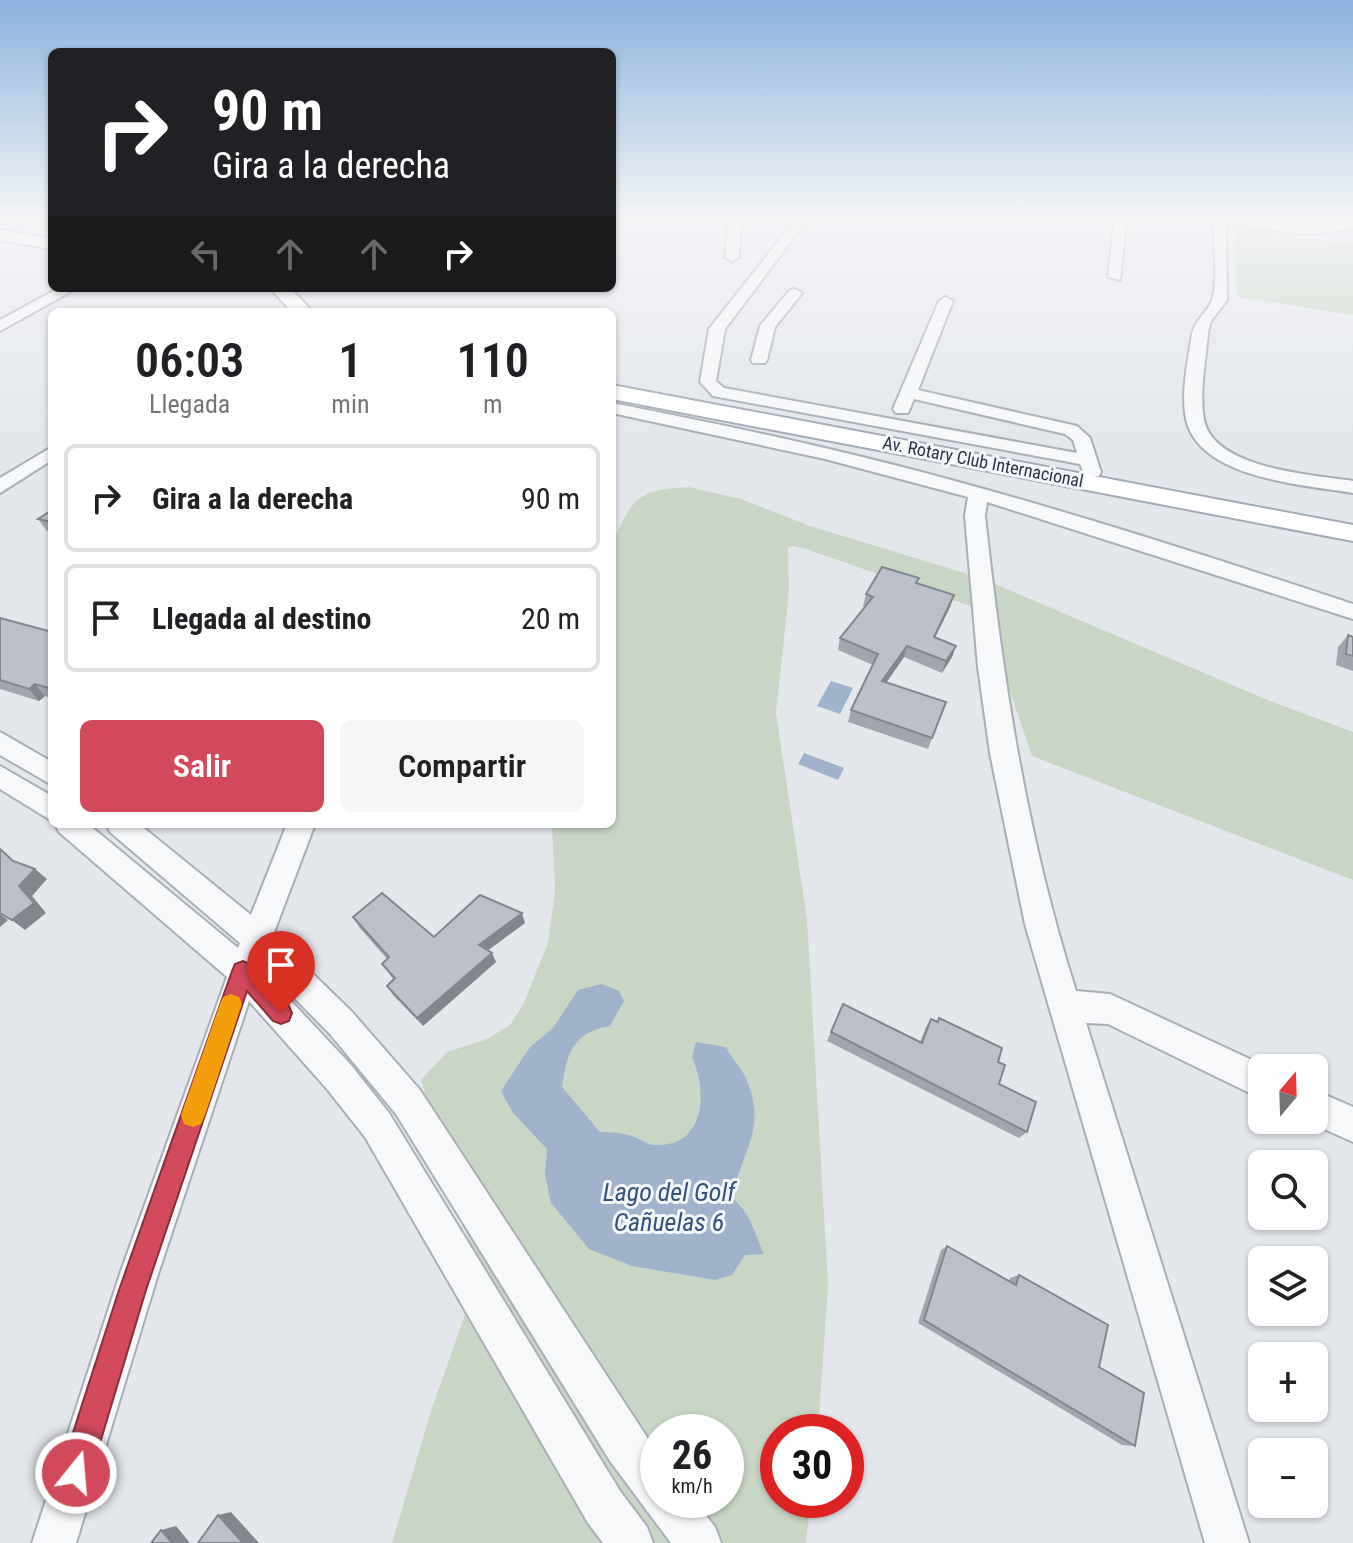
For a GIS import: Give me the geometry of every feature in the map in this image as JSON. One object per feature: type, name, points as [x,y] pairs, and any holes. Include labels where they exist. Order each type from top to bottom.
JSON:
[{"type":"main road","points":[[283,292],[299,308]]},
{"type":"main road","name":"Av. Rotary Club Internacional","points":[[616,393],[893,435],[1091,472],[1353,533]]},
{"type":"street","points":[[738,321],[759,288]]},
{"type":"street","points":[[1220,288],[1220,300],[1204,320],[1200,332],[1195,423],[1203,443],[1222,457],[1253,468],[1353,487]]},
{"type":"street","points":[[0,326],[63,292]]},
{"type":"street","points":[[759,360],[768,326],[795,293]]},
{"type":"street","points":[[768,326],[738,321],[717,329],[707,372],[708,382],[719,392],[893,435],[946,301]]},
{"type":"street","points":[[908,393],[1071,430],[1081,438],[1091,472]]},
{"type":"street","points":[[616,409],[777,442],[978,495],[1162,549],[1353,612]]},
{"type":"street","points":[[0,487],[48,455]]},
{"type":"street","points":[[978,495],[975,516],[982,593],[1003,753],[1040,924],[1227,1543]]},
{"type":"street","points":[[0,742],[48,772]]},
{"type":"street","points":[[0,776],[48,807]]},
{"type":"street","points":[[74,828],[243,971],[339,1077],[377,1125],[604,1507],[631,1543]]},
{"type":"street","points":[[125,828],[256,938],[341,1023],[408,1102],[640,1466]]},
{"type":"street","points":[[54,1543],[133,1290],[243,971],[299,828]]},
{"type":"street","points":[[1064,1006],[1110,1009],[1248,1075]]},
{"type":"street","points":[[1328,1113],[1353,1125]]},
{"type":"street","points":[[680,1518],[699,1543]]},
{"type":"green space","points":[[1237,288],[1353,288],[1353,315],[1237,297]]},
{"type":"green space","points":[[688,487],[741,499],[810,526],[981,578],[1270,701],[1353,732],[1353,880],[1032,756],[982,610],[806,549],[788,548],[789,592],[776,713],[807,919],[828,1285],[819,1414],[760,1414],[760,1518],[809,1518],[806,1543],[392,1543],[431,1411],[479,1275],[421,1080],[447,1052],[487,1039],[510,1025],[523,1005],[548,943],[555,890],[552,828],[616,828],[616,536],[631,507],[647,494]]},
{"type":"water","points":[[831,681],[853,688],[840,714],[817,706]]},
{"type":"water","points":[[804,753],[844,768],[838,780],[798,764]]},
{"type":"water","name":"Lago del Golf Cañuelas 6","points":[[602,984],[619,991],[624,1001],[610,1026],[588,1033],[574,1046],[566,1064],[562,1087],[600,1132],[628,1135],[654,1145],[671,1144],[684,1137],[693,1128],[700,1101],[700,1086],[692,1057],[696,1042],[726,1047],[746,1078],[752,1096],[754,1126],[733,1198],[749,1218],[764,1254],[745,1255],[732,1275],[715,1280],[632,1266],[589,1249],[551,1203],[545,1175],[547,1149],[513,1113],[501,1091],[530,1047],[553,1028],[578,990]]},
{"type":"building","points":[[48,513],[48,521],[38,519]]},
{"type":"building","points":[[882,567],[919,578],[916,583],[954,595],[934,637],[956,646],[946,661],[907,646],[882,681],[946,702],[932,738],[851,710],[878,654],[840,638],[873,597],[866,594]]},
{"type":"building","points":[[0,618],[48,631],[48,688],[35,684],[29,689],[0,680]]},
{"type":"building","points":[[1348,635],[1353,637],[1353,656],[1346,654]]},
{"type":"building","points":[[0,849],[13,861],[35,869],[19,886],[34,903],[12,920],[0,913]]},
{"type":"building","points":[[382,893],[434,937],[480,895],[522,913],[479,945],[492,953],[417,1018],[387,986],[395,978],[382,964],[389,957],[353,917]]},
{"type":"building","points":[[843,1004],[922,1043],[931,1019],[938,1022],[939,1018],[1002,1048],[998,1062],[1005,1065],[999,1084],[1036,1102],[1027,1132],[831,1032]]},
{"type":"building","points":[[947,1246],[1016,1285],[1019,1275],[1108,1325],[1099,1367],[1144,1393],[1135,1446],[924,1320]]},
{"type":"building","points":[[218,1515],[243,1543],[198,1543]]},
{"type":"building","points":[[161,1530],[172,1543],[151,1543]]},
{"type":"slow traffic","points":[[193,1115],[231,1004]]},
{"type":"route","points":[[76,1473],[133,1290],[243,971],[281,1013]]}]
